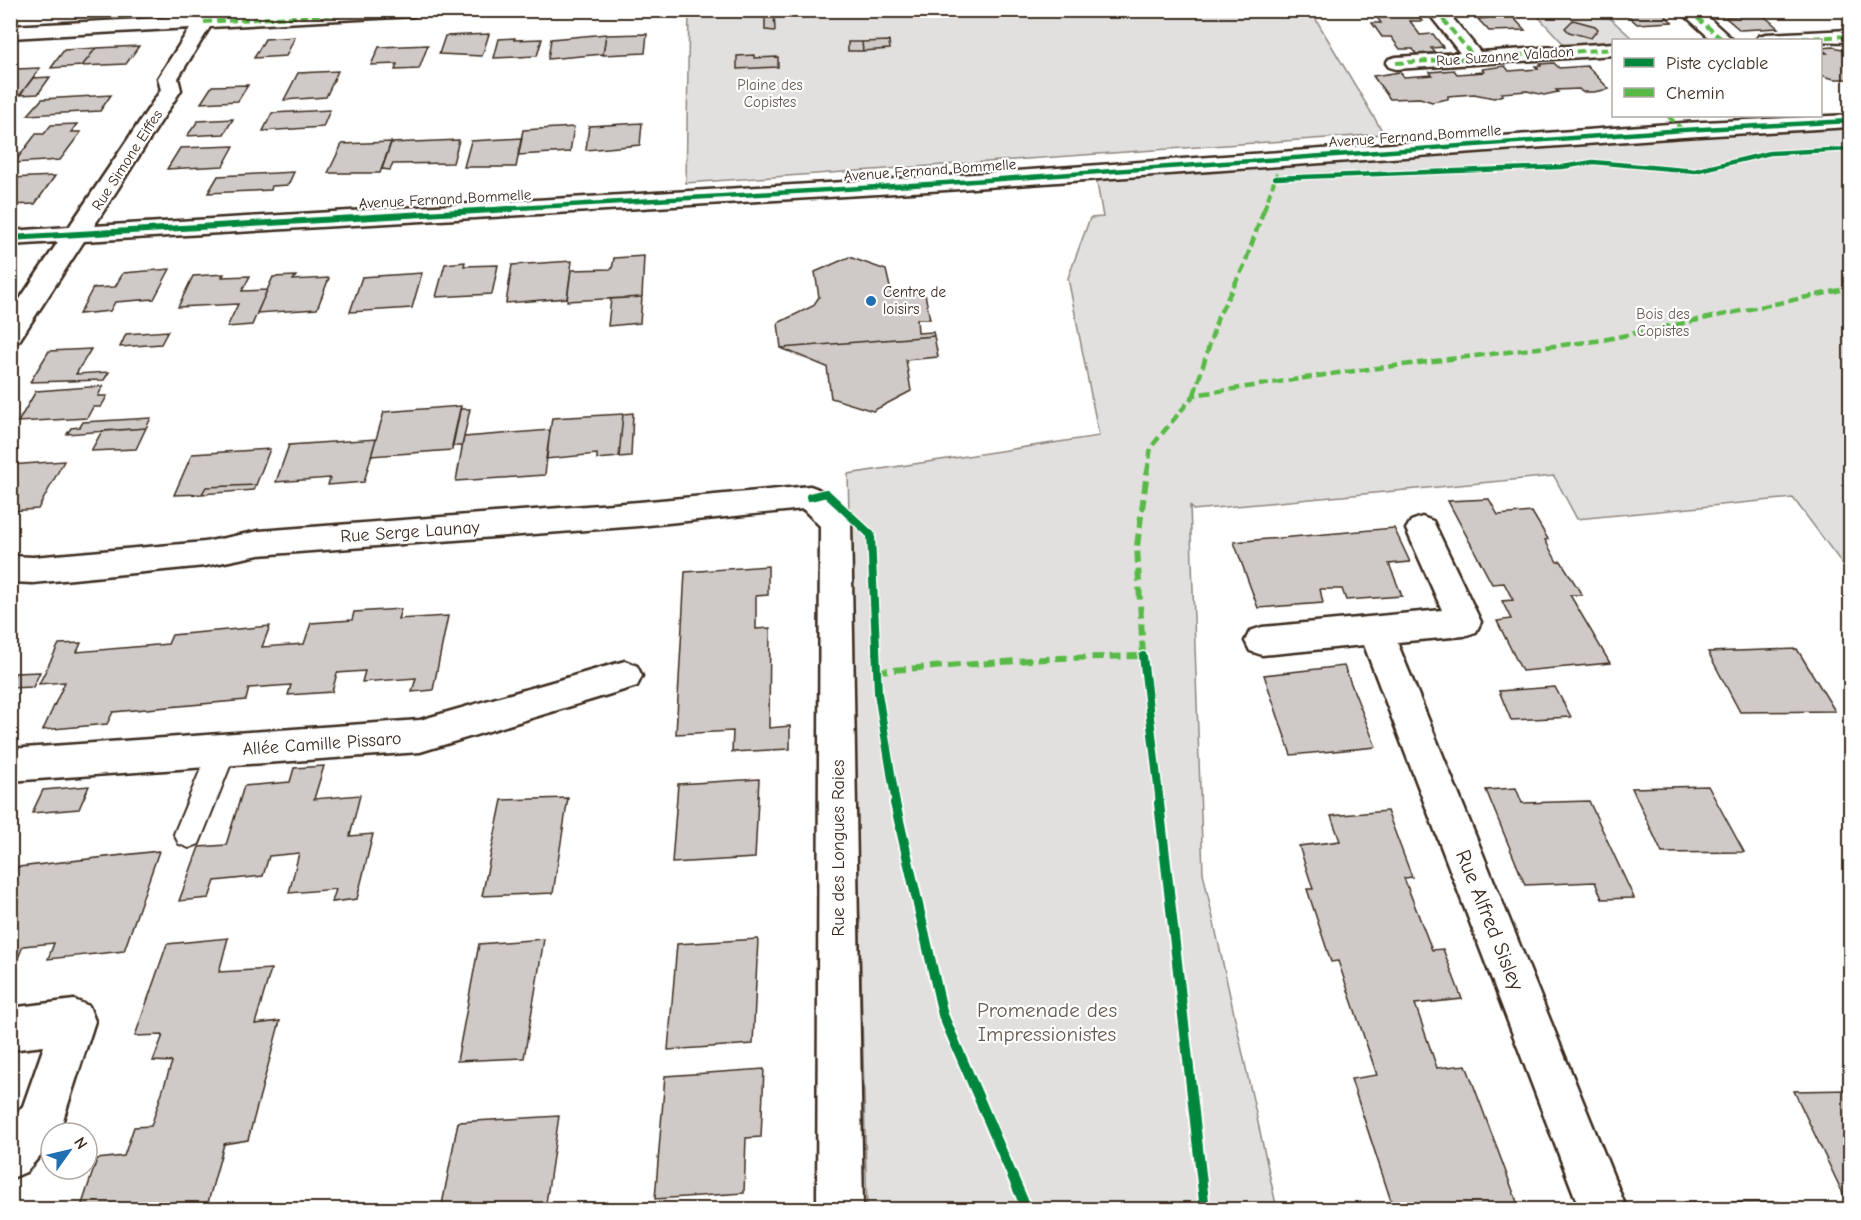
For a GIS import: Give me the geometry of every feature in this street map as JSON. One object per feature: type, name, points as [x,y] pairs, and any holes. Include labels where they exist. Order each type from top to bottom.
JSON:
[{"type":"street","points":[[10,32],[207,16],[414,10]]},
{"type":"street","points":[[1435,10],[1474,57]]},
{"type":"street","points":[[1688,10],[1722,39]]},
{"type":"street","name":"Rue Simone Eiffes","points":[[10,335],[29,303],[46,284],[80,234],[171,90],[168,78],[207,16]]},
{"type":"street","points":[[1787,39],[1851,36]]},
{"type":"street","name":"Rue Suzanne Valadon","points":[[1396,63],[1474,57],[1611,53]]},
{"type":"street","name":"Avenue Fernand Bommelle","points":[[10,238],[946,183],[1676,123],[1851,122]]},
{"type":"street","name":"Rue Serge Launay","points":[[10,569],[33,570],[205,554],[259,543],[639,514],[810,497]]},
{"type":"street","name":"Rue des Longues Raies","points":[[810,497],[836,522],[840,1209]]},
{"type":"street","points":[[1262,641],[1464,622],[1422,529]]},
{"type":"street","name":"Rue Alfred Sisley","points":[[1376,630],[1604,1209]]},
{"type":"street","name":"Allée Camille Pissaro","points":[[11,767],[420,736],[626,676]]},
{"type":"street","points":[[10,1029],[74,1021],[40,1120],[10,1156]]},
{"type":"lane","points":[[189,834],[222,751]]},
{"type":"green space","name":"Plaine des Copistes","points":[[689,11],[1311,11],[1384,134],[686,183]]},
{"type":"green space","points":[[1533,11],[1602,11],[1633,39],[1612,39],[1612,49],[1571,52]]},
{"type":"green space","points":[[1850,123],[1850,574],[1793,498],[1577,519],[1554,476],[1193,510],[1190,505],[1203,873],[1277,1209],[867,1209],[848,474],[1099,436],[1068,278],[1090,218],[1103,217],[1096,177],[1102,172]]},
{"type":"building","points":[[765,10],[774,10],[775,31],[765,30]]},
{"type":"building","points":[[1372,10],[1414,10],[1422,21],[1410,21],[1420,35],[1433,34],[1443,47],[1431,48],[1436,53],[1416,54],[1413,49],[1400,49],[1391,37],[1382,37],[1372,23],[1381,23]]},
{"type":"building","points":[[1480,10],[1520,10],[1525,16],[1513,17],[1525,30],[1489,31],[1478,19],[1487,18]]},
{"type":"building","points":[[1613,10],[1660,10],[1672,22],[1637,24],[1624,12]]},
{"type":"building","points":[[1730,10],[1769,10],[1774,15],[1763,15],[1778,28],[1740,30],[1725,17],[1737,16]]},
{"type":"building","points":[[1573,20],[1595,26],[1598,29],[1591,38],[1569,32],[1565,28]]},
{"type":"building","points":[[489,34],[482,56],[439,54],[445,36]]},
{"type":"building","points":[[606,34],[603,54],[548,59],[551,39]]},
{"type":"building","points":[[647,34],[645,53],[603,55],[606,35]]},
{"type":"building","points":[[295,37],[286,56],[254,58],[265,39]]},
{"type":"building","points":[[515,38],[514,40],[542,39],[537,56],[494,58],[499,39]]},
{"type":"building","points":[[889,41],[890,49],[863,51],[862,42]]},
{"type":"building","points":[[848,42],[862,42],[863,51],[848,51]]},
{"type":"building","points":[[428,45],[419,69],[395,70],[397,64],[371,65],[379,47]]},
{"type":"building","points":[[139,46],[126,64],[82,66],[96,48]]},
{"type":"building","points":[[1834,47],[1850,51],[1850,79],[1834,79],[1822,76],[1822,53],[1827,53],[1822,48]]},
{"type":"building","points":[[96,48],[82,66],[51,68],[64,50]]},
{"type":"building","points":[[754,55],[754,58],[778,57],[778,67],[737,69],[737,56]]},
{"type":"building","points":[[1554,63],[1559,68],[1587,66],[1609,89],[1594,92],[1582,92],[1579,89],[1556,90],[1558,92],[1544,95],[1527,91],[1501,93],[1503,95],[1494,98],[1474,94],[1448,96],[1448,99],[1432,102],[1420,98],[1390,99],[1373,76],[1400,72],[1404,77],[1432,75],[1430,72],[1454,70],[1457,74],[1484,72],[1482,69],[1505,66],[1509,71],[1538,69],[1535,66]]},
{"type":"building","points":[[40,68],[20,95],[10,95],[10,76],[16,69]]},
{"type":"building","points":[[338,71],[326,97],[284,100],[298,73]]},
{"type":"building","points":[[50,77],[38,94],[20,95],[33,78]]},
{"type":"building","points":[[248,85],[238,101],[201,103],[212,86]]},
{"type":"building","points":[[111,95],[100,111],[28,115],[42,99]]},
{"type":"building","points":[[330,110],[323,127],[263,131],[272,113]]},
{"type":"building","points":[[233,119],[224,134],[187,136],[198,121]]},
{"type":"building","points":[[642,123],[640,145],[586,150],[589,126]]},
{"type":"building","points":[[77,124],[71,132],[81,132],[60,160],[14,163],[36,134],[44,134],[51,125]]},
{"type":"building","points":[[574,127],[570,152],[518,155],[523,130]]},
{"type":"building","points":[[522,138],[516,167],[464,167],[471,141]]},
{"type":"building","points":[[459,140],[453,163],[393,164],[390,170],[382,169],[391,143]]},
{"type":"building","points":[[391,142],[380,173],[328,173],[342,144]]},
{"type":"building","points":[[234,146],[223,166],[167,169],[180,148]]},
{"type":"building","points":[[294,172],[288,185],[272,186],[271,190],[208,193],[218,176]]},
{"type":"building","points":[[55,176],[35,204],[10,205],[10,178]]},
{"type":"building","points":[[644,256],[642,297],[567,301],[571,270],[612,269],[614,258]]},
{"type":"building","name":"Centre de loisirs","points":[[849,257],[886,270],[892,296],[925,294],[930,319],[917,319],[918,333],[933,332],[934,336],[781,348],[778,323],[813,306],[819,297],[815,272]]},
{"type":"building","points":[[572,261],[567,298],[506,303],[512,265]]},
{"type":"building","points":[[465,262],[464,266],[498,265],[492,294],[436,297],[445,264]]},
{"type":"building","points":[[170,269],[154,299],[115,302],[110,311],[79,314],[93,288],[115,287],[123,273]]},
{"type":"building","points":[[422,273],[412,308],[350,312],[362,277]]},
{"type":"building","points":[[224,274],[222,277],[250,276],[242,291],[267,290],[252,325],[227,327],[238,304],[178,307],[193,276]]},
{"type":"building","points":[[296,276],[293,280],[329,278],[317,309],[257,313],[273,277]]},
{"type":"building","points":[[642,297],[640,323],[608,326],[611,299]]},
{"type":"building","points":[[168,331],[161,344],[120,347],[126,334]]},
{"type":"building","points":[[934,336],[938,357],[906,360],[911,391],[873,411],[831,398],[827,367],[781,348]]},
{"type":"building","points":[[91,349],[76,374],[109,372],[104,380],[30,382],[49,351]]},
{"type":"building","points":[[103,386],[98,396],[107,396],[101,407],[93,407],[87,418],[18,422],[36,391]]},
{"type":"building","points":[[461,406],[452,450],[371,456],[384,412]]},
{"type":"building","points":[[460,409],[470,409],[462,446],[452,446]]},
{"type":"building","points":[[633,413],[631,456],[619,457],[623,414]]},
{"type":"building","points":[[623,414],[619,457],[597,459],[597,454],[546,459],[552,418]]},
{"type":"building","points":[[151,418],[146,428],[67,434],[71,428],[80,427],[83,422]]},
{"type":"building","points":[[146,428],[136,449],[91,451],[102,431]]},
{"type":"building","points":[[550,430],[545,475],[456,481],[464,437]]},
{"type":"building","points":[[376,439],[364,482],[328,485],[330,478],[276,482],[289,445]]},
{"type":"building","points":[[270,449],[256,485],[206,487],[202,494],[174,495],[192,454]]},
{"type":"building","points":[[64,461],[38,509],[10,511],[10,465]]},
{"type":"building","points":[[256,485],[254,490],[202,494],[206,487]]},
{"type":"building","points":[[1489,499],[1498,515],[1532,512],[1548,539],[1545,540],[1557,562],[1561,561],[1582,595],[1570,595],[1610,663],[1522,671],[1497,621],[1511,619],[1502,601],[1513,600],[1504,583],[1492,584],[1448,501]]},
{"type":"building","points":[[1394,528],[1410,562],[1389,564],[1402,596],[1346,600],[1342,589],[1320,589],[1323,603],[1258,608],[1234,542]]},
{"type":"building","points":[[768,566],[768,595],[756,596],[756,629],[770,628],[769,728],[790,726],[790,749],[732,752],[733,731],[676,734],[685,572]]},
{"type":"building","points":[[401,609],[398,619],[448,616],[433,690],[412,692],[416,678],[362,682],[365,671],[337,673],[332,692],[288,695],[291,685],[249,688],[246,700],[113,712],[107,724],[43,730],[65,682],[39,684],[59,644],[81,643],[77,652],[168,644],[172,635],[270,626],[262,647],[304,644],[311,623],[352,620],[354,612]]},
{"type":"building","points":[[1797,649],[1835,711],[1740,712],[1708,652]]},
{"type":"building","points":[[1344,666],[1376,747],[1291,755],[1264,675]]},
{"type":"building","points":[[40,672],[33,687],[10,688],[15,673]]},
{"type":"building","points":[[1555,687],[1571,717],[1511,720],[1499,691]]},
{"type":"building","points":[[324,766],[314,799],[360,795],[350,836],[373,834],[357,899],[332,902],[336,889],[289,893],[299,853],[269,856],[263,876],[215,881],[209,898],[179,901],[199,847],[226,845],[244,786],[290,782],[294,768]]},
{"type":"building","points":[[759,779],[755,858],[672,863],[678,784]]},
{"type":"building","points":[[89,786],[79,809],[32,813],[43,790]]},
{"type":"building","points":[[1708,786],[1744,852],[1662,853],[1632,788]]},
{"type":"building","points":[[1516,788],[1522,803],[1589,801],[1634,898],[1602,899],[1595,882],[1525,885],[1486,790]]},
{"type":"building","points":[[568,798],[553,893],[482,896],[502,800]]},
{"type":"building","points":[[1387,811],[1412,877],[1404,878],[1432,950],[1443,949],[1462,999],[1415,1004],[1437,1068],[1466,1065],[1520,1210],[1394,1210],[1351,1079],[1377,1075],[1338,961],[1331,962],[1307,889],[1313,889],[1299,846],[1340,841],[1331,816]]},
{"type":"building","points":[[159,851],[124,951],[48,959],[54,943],[23,946],[16,963],[10,964],[10,868]]},
{"type":"building","points":[[228,938],[219,972],[271,969],[255,1024],[280,1021],[248,1140],[224,1144],[206,1210],[80,1210],[90,1181],[99,1181],[99,1159],[124,1156],[134,1127],[151,1126],[172,1062],[153,1061],[163,1035],[135,1036],[167,944]]},
{"type":"building","points":[[544,939],[524,1058],[457,1061],[479,944]]},
{"type":"building","points":[[758,939],[753,1044],[668,1050],[677,944]]},
{"type":"building","points":[[764,1069],[761,1137],[746,1138],[744,1193],[655,1199],[665,1076]]},
{"type":"building","points":[[1850,1090],[1850,1200],[1846,1200],[1794,1091]]},
{"type":"building","points":[[559,1116],[545,1210],[441,1210],[458,1122]]},
{"type":"building","points":[[1779,1202],[1782,1210],[1687,1210],[1684,1203]]},
{"type":"marked path","points":[[204,22],[414,10]]},
{"type":"marked path","points":[[1435,10],[1474,57]]},
{"type":"marked path","points":[[1688,10],[1722,39]]},
{"type":"marked path","points":[[1787,39],[1850,36]]},
{"type":"marked path","points":[[1396,63],[1612,49]]},
{"type":"marked path","points":[[1669,117],[1683,130]]},
{"type":"marked path","points":[[1194,395],[1218,317],[1244,266],[1277,173]]},
{"type":"marked path","points":[[1850,288],[1846,323],[1850,339]]},
{"type":"marked path","points":[[876,671],[1060,658],[1143,656],[1137,546],[1151,447],[1194,395],[1338,373],[1603,340],[1850,288]]},
{"type":"cycle path","points":[[10,238],[946,183],[1683,130],[1850,121]]},
{"type":"cycle path","points":[[1275,178],[1562,167],[1593,162],[1695,171],[1770,153],[1850,149]]},
{"type":"cycle path","points":[[810,497],[826,493],[871,535],[878,693],[900,832],[943,1015],[1027,1210]]},
{"type":"cycle path","points":[[1143,656],[1205,1210]]},
{"type":"place","name":"Centre de loisirs","points":[[871,301]]},
{"type":"park label","name":"Bois des Copistes","points":[[1663,322]]},
{"type":"park label","name":"Promenade des Impressionistes","points":[[1047,1022]]}]
